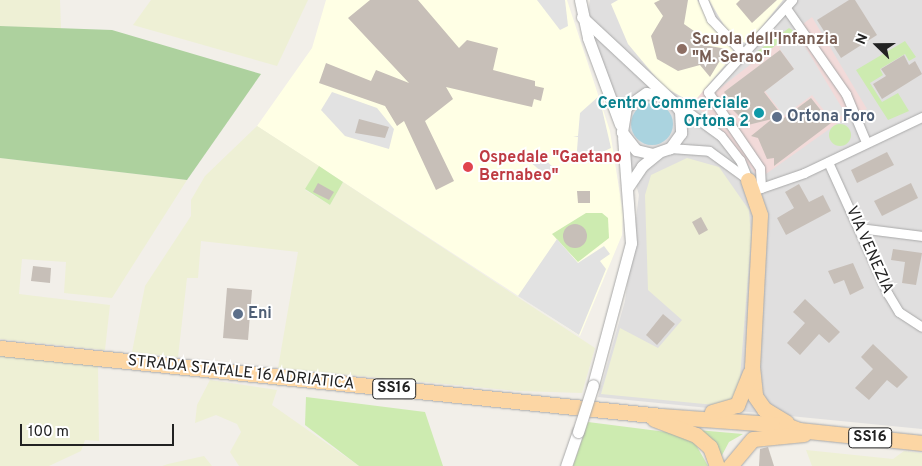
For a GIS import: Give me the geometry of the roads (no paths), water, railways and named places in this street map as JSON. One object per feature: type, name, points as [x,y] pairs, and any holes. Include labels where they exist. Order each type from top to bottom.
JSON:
[{"type":"main road","points":[[753,186],[760,215],[752,366],[755,396],[764,409],[818,433]]},
{"type":"main road","name":"STRADA STATALE 16 ADRIATICA","points":[[0,348],[661,416],[786,425],[799,430],[818,433],[922,443]]},
{"type":"main road","points":[[636,413],[726,411],[741,400],[752,366]]},
{"type":"main road","points":[[636,413],[696,435],[710,447],[717,466]]},
{"type":"main road","points":[[730,466],[753,439],[818,433]]},
{"type":"street","points":[[566,466],[593,385],[629,256],[628,187],[622,129],[582,17],[580,0]]},
{"type":"street","points":[[703,0],[712,18],[743,53]]},
{"type":"street","points":[[753,186],[760,168],[708,95],[743,53],[789,4],[846,94],[866,142]]},
{"type":"street","points":[[582,17],[670,99],[721,136],[740,160],[753,186]]},
{"type":"street","points":[[622,129],[633,99],[652,93],[670,99],[682,125],[670,148]]},
{"type":"street","points":[[753,186],[828,162],[866,142],[922,117]]},
{"type":"street","points":[[622,129],[636,150],[658,153]]},
{"type":"street","points":[[628,187],[642,166],[658,153],[670,148],[710,151],[753,186]]},
{"type":"street","name":"VIA VENEZIA","points":[[828,162],[898,312],[922,327]]},
{"type":"street","points":[[859,228],[922,236]]},
{"type":"water","points":[[648,103],[656,103],[667,109],[673,124],[667,139],[656,145],[648,145],[637,139],[631,128],[631,120],[637,109]]},
{"type":"place","name":"Scuola dell'Infanzia \"M. Serao\"","points":[[682,49]]},
{"type":"place","name":"Centro Commerciale Ortona 2","points":[[759,113]]},
{"type":"place","name":"Ortona Foro","points":[[777,117]]},
{"type":"place","name":"Ospedale \"Gaetano Bernabeo\"","points":[[468,167]]},
{"type":"place","name":"Eni","points":[[238,314]]}]
